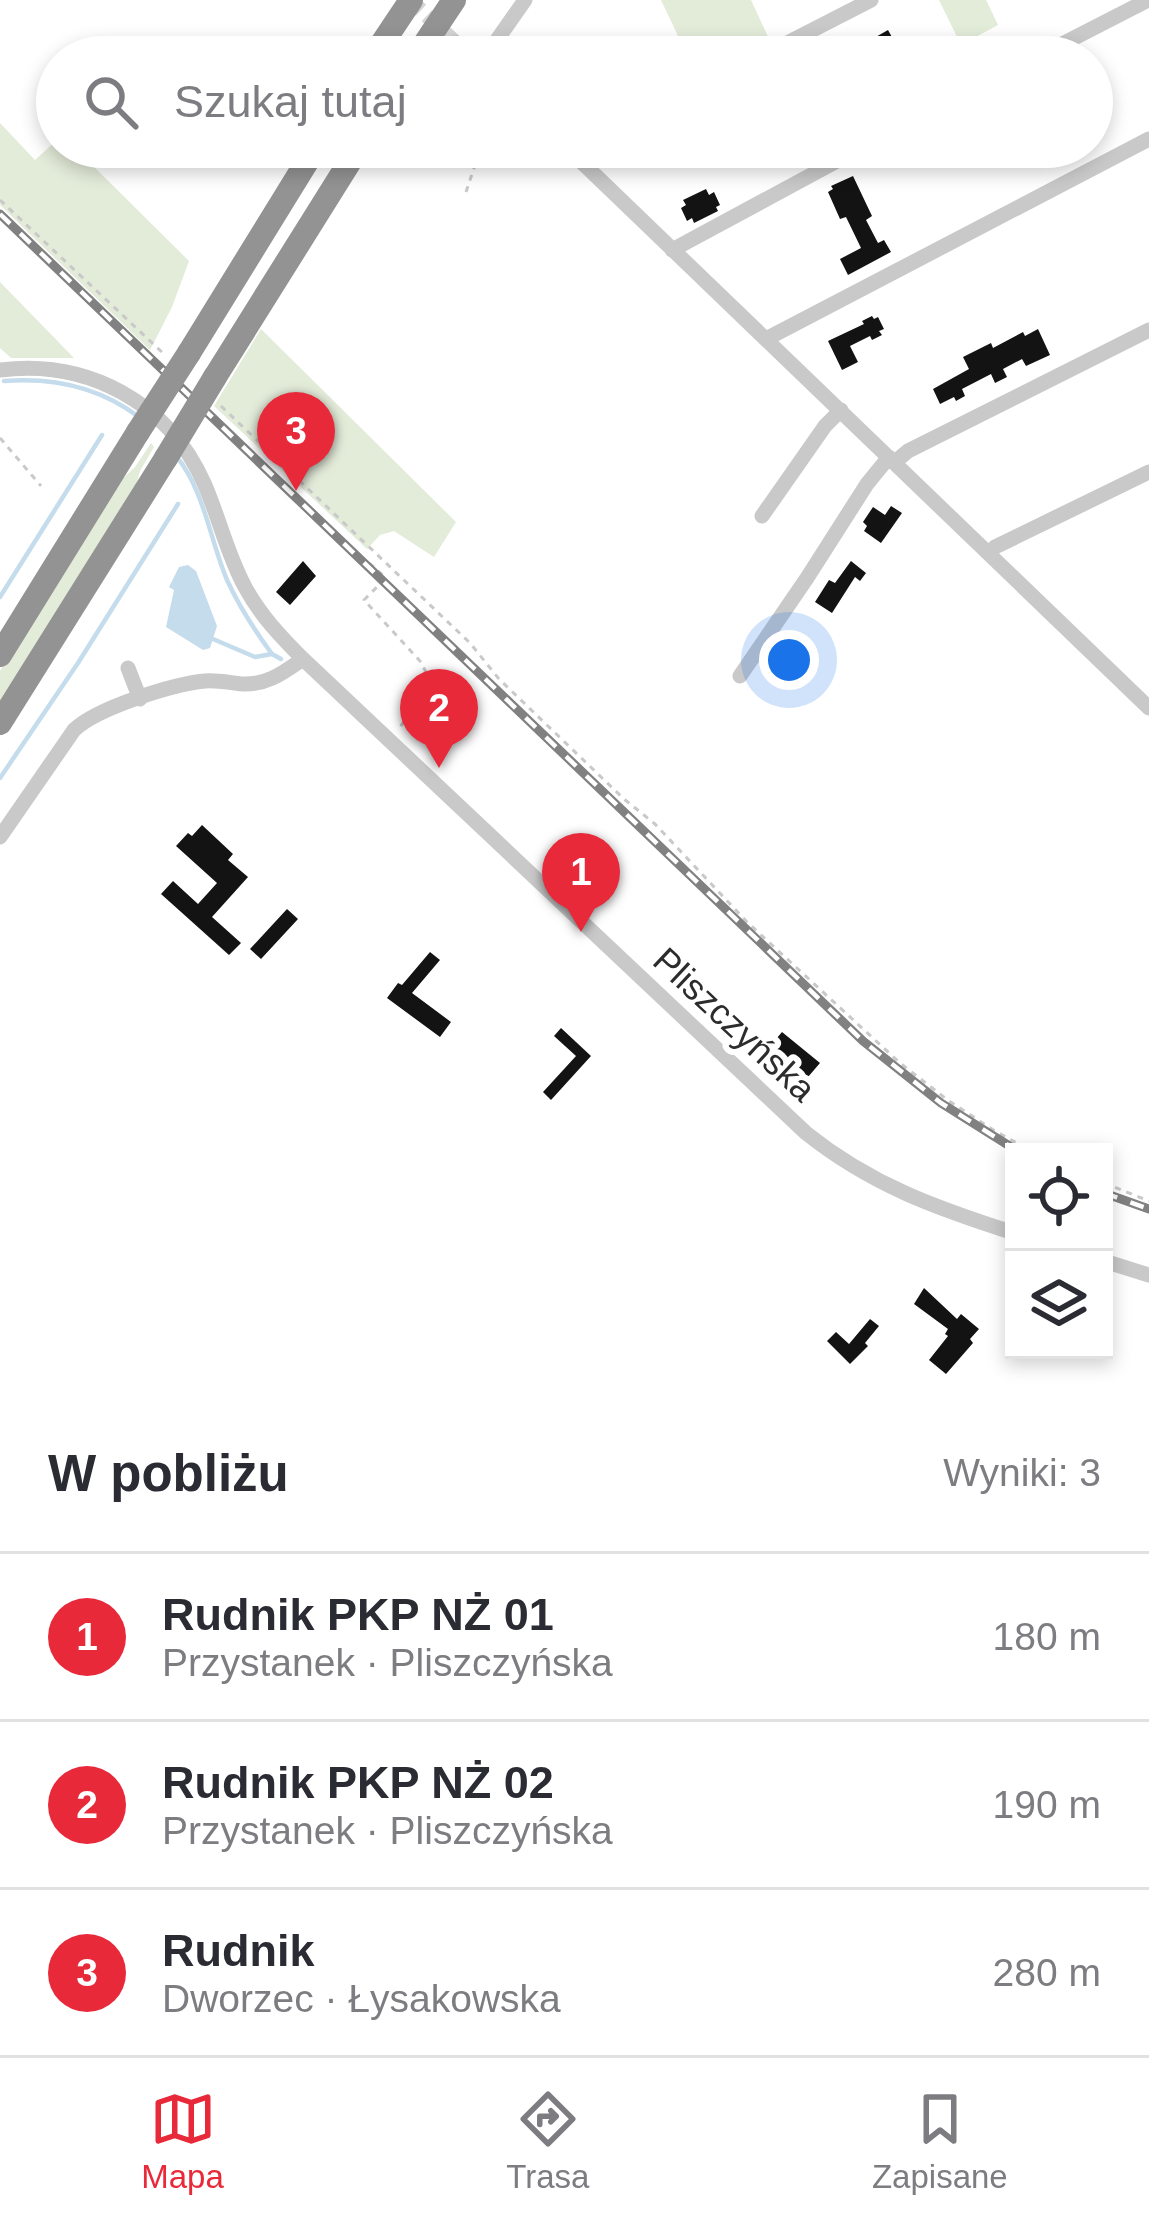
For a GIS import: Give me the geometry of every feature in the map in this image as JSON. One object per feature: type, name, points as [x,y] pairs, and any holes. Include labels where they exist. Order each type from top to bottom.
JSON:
[{"type":"highway","points":[[387,36],[411,0]]},
{"type":"highway","points":[[430,36],[454,0]]},
{"type":"highway","points":[[0,656],[138,432],[178,355],[302,168]]},
{"type":"highway","points":[[0,723],[166,458],[216,389],[347,168]]},
{"type":"street","points":[[500,36],[525,0]]},
{"type":"street","points":[[801,36],[871,0]]},
{"type":"street","points":[[1078,36],[1148,0]]},
{"type":"street","points":[[1113,158],[1149,139]]},
{"type":"street","points":[[592,168],[1149,707]]},
{"type":"street","points":[[672,250],[824,168]]},
{"type":"street","points":[[766,339],[1093,168]]},
{"type":"street","points":[[740,676],[867,484],[892,459],[1149,329]]},
{"type":"street","name":"Pliszczyńska","points":[[0,370],[40,367],[86,375],[119,389],[162,422],[197,468],[246,590],[303,659],[824,1148],[893,1190],[1005,1230]]},
{"type":"street","points":[[762,516],[841,410]]},
{"type":"street","points":[[989,553],[1149,472]]},
{"type":"street","points":[[0,837],[74,730],[90,718],[202,681],[259,683],[276,678],[303,659]]},
{"type":"street","points":[[128,668],[140,699]]},
{"type":"street","points":[[1113,1265],[1149,1275]]},
{"type":"path","points":[[466,192],[475,168]]},
{"type":"path","points":[[0,200],[178,355]]},
{"type":"path","points":[[216,389],[470,644],[499,679],[655,824],[747,922],[900,1063],[949,1101],[1017,1143]]},
{"type":"path","points":[[0,438],[41,486]]},
{"type":"path","points":[[369,562],[386,578],[364,600],[426,672],[419,700],[390,741]]},
{"type":"path","points":[[1113,1187],[1149,1201]]},
{"type":"green space","points":[[661,0],[751,0],[768,36],[678,36]]},
{"type":"green space","points":[[939,0],[986,0],[998,25],[978,36],[957,36]]},
{"type":"green space","points":[[0,123],[36,159],[36,168],[95,168],[189,261],[150,350],[0,205]]},
{"type":"green space","points":[[0,282],[74,358],[11,358],[0,348]]},
{"type":"green space","points":[[261,329],[456,522],[434,557],[394,531],[380,535],[367,549],[214,406]]},
{"type":"green space","points":[[151,443],[154,447],[134,493],[0,709],[0,671],[117,484]]},
{"type":"water","points":[[188,565],[196,571],[217,626],[210,648],[203,650],[166,627],[174,590],[169,587],[179,567]]},
{"type":"building","points":[[853,176],[872,216],[866,220],[878,243],[884,240],[891,252],[848,275],[840,259],[861,248],[828,192]]},
{"type":"building","points":[[706,189],[709,195],[714,192],[718,211],[694,223],[692,218],[687,221],[683,200]]},
{"type":"building","points":[[878,317],[882,335],[850,346],[858,362],[842,370],[828,341]]},
{"type":"building","points":[[1038,329],[1050,355],[1026,366],[1022,359],[1003,369],[1007,377],[995,383],[991,374],[962,389],[965,396],[940,404],[933,389],[969,369],[963,357]]},
{"type":"building","points":[[891,506],[902,513],[881,543],[864,531],[863,522],[873,507],[885,515]]},
{"type":"building","points":[[303,561],[316,576],[290,605],[276,592]]},
{"type":"building","points":[[851,561],[866,573],[860,581],[855,577],[832,613],[815,602],[829,580],[835,583]]},
{"type":"building","points":[[202,825],[233,854],[228,860],[248,877],[212,917],[241,943],[229,955],[161,894],[173,881],[198,904],[217,883],[176,846]]},
{"type":"building","points":[[287,909],[298,919],[261,959],[250,949]]},
{"type":"building","points":[[430,952],[440,960],[412,993],[451,1022],[440,1037],[387,998]]},
{"type":"building","points":[[561,1028],[591,1056],[551,1100],[543,1092],[576,1056],[554,1036]]},
{"type":"building","points":[[782,1032],[820,1063],[808,1077],[771,1045]]},
{"type":"building","points":[[924,1288],[957,1319],[961,1314],[979,1329],[946,1374],[929,1360],[948,1336],[948,1329],[914,1304]]},
{"type":"building","points":[[870,1319],[879,1326],[850,1364],[827,1341],[836,1332],[849,1344]]},
{"type":"waterway","points":[[4,381],[75,386],[139,417]]},
{"type":"waterway","points":[[0,597],[102,435]]},
{"type":"waterway","points":[[176,456],[200,499],[232,590],[272,654]]},
{"type":"waterway","points":[[0,778],[178,504]]},
{"type":"waterway","points":[[213,639],[255,657],[272,654],[281,659]]},
{"type":"tunnel","points":[[410,0],[449,36]]},
{"type":"railway","points":[[0,214],[863,1041],[941,1103],[1005,1143]]},
{"type":"railway","points":[[1113,1196],[1149,1209]]},
{"type":"place","name":"Rudnik","points":[[296,491]]},
{"type":"place","name":"Rudnik PKP NŻ 02","points":[[439,768]]},
{"type":"place","name":"Rudnik PKP NŻ 01","points":[[581,932]]}]
